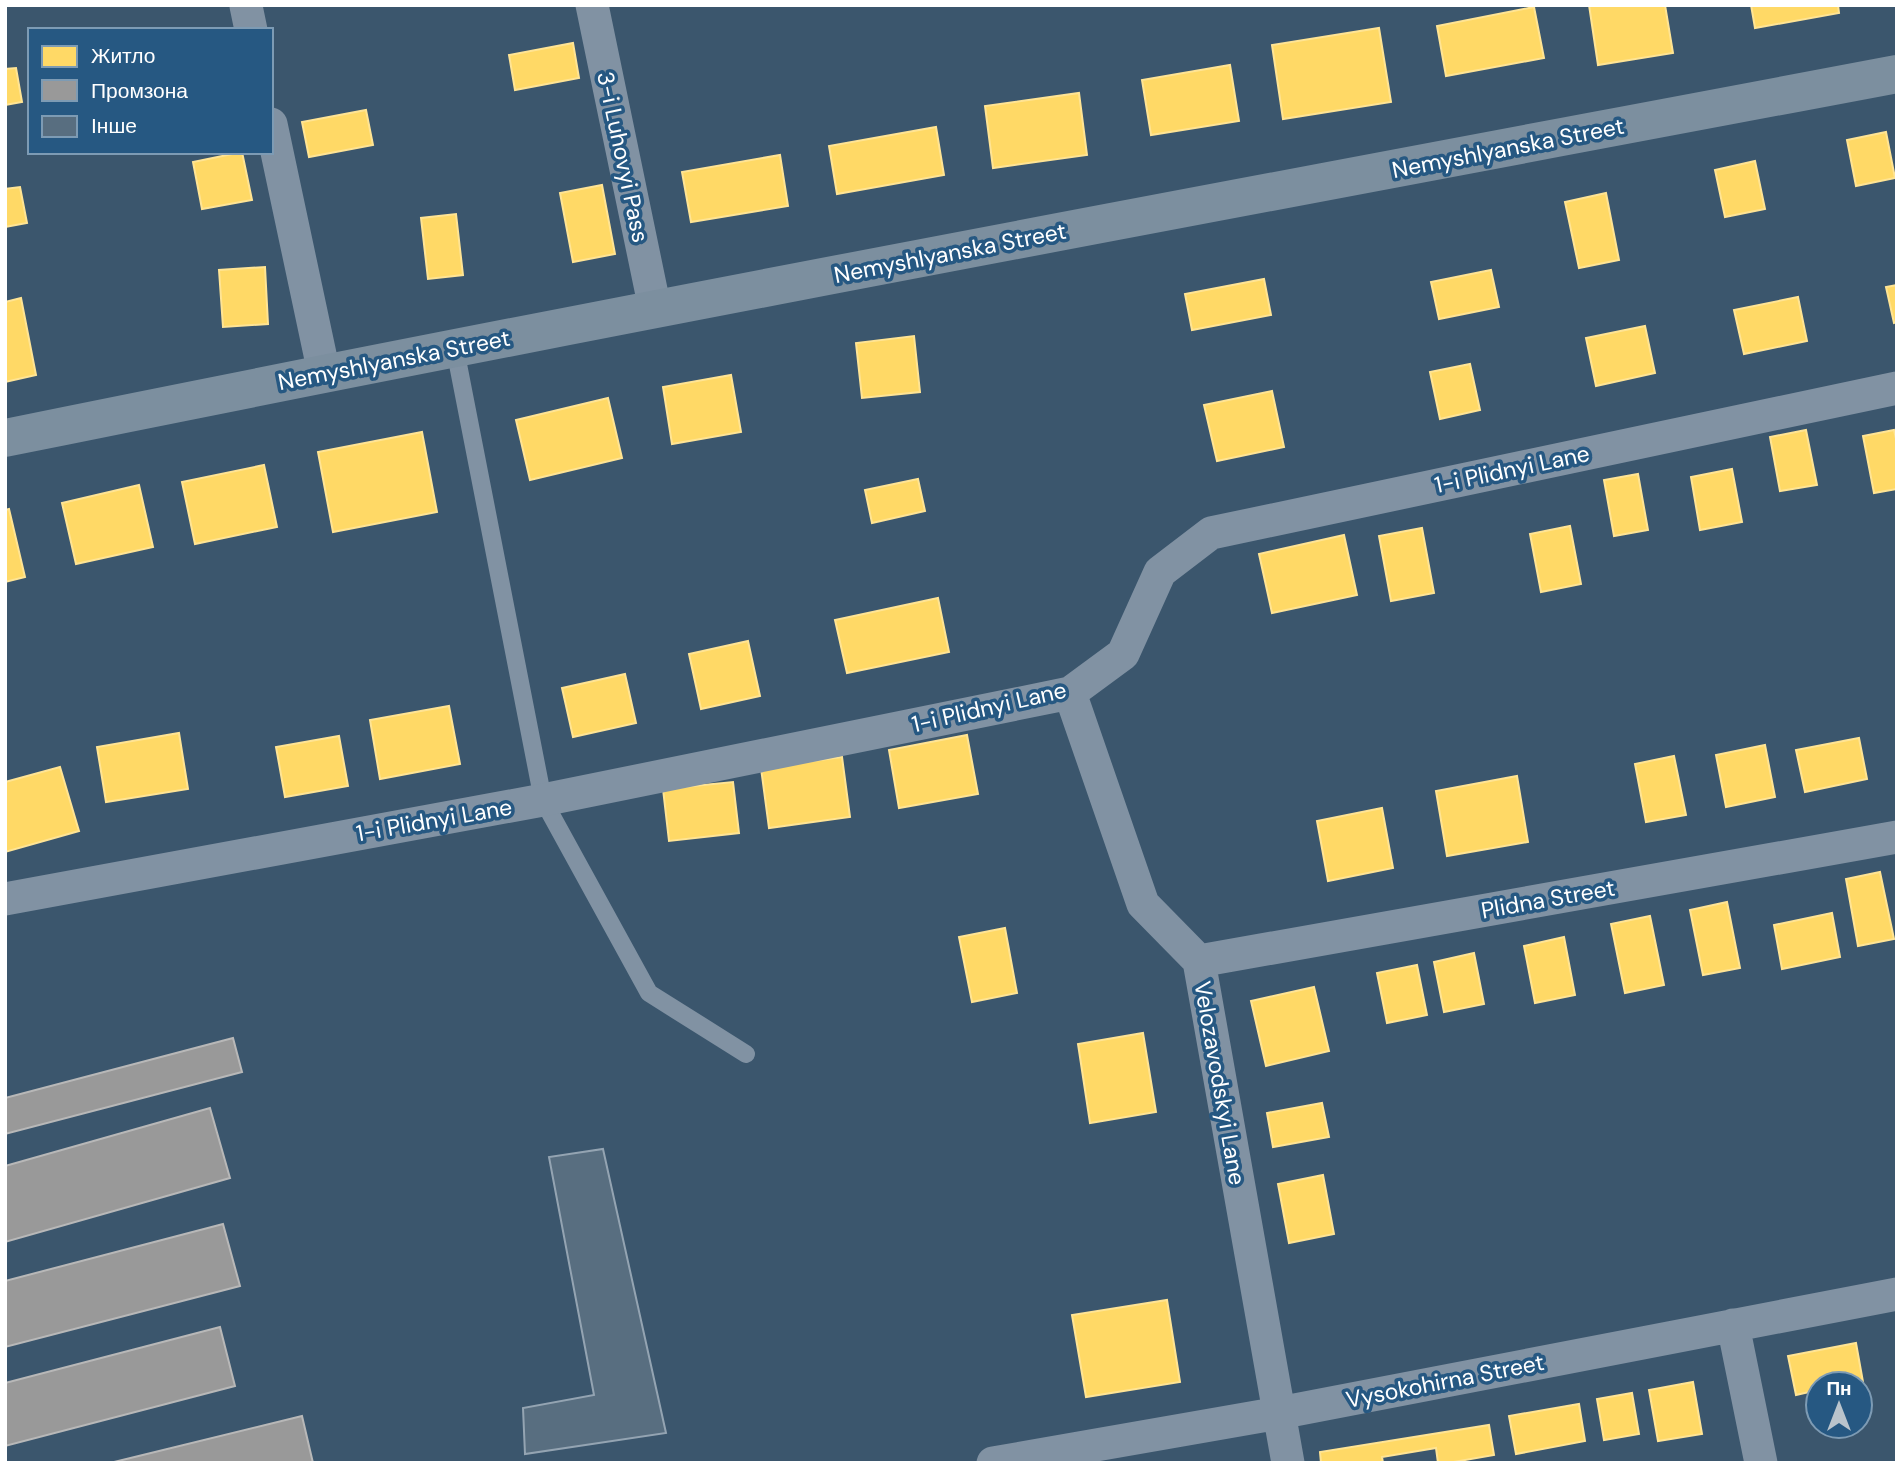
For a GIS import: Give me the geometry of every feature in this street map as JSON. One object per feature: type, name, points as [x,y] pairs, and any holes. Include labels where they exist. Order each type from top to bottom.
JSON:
[{"type":"street","name":"3-i Luhovyi Pass","points":[[592,5],[655,309]]},
{"type":"street","name":"Nemyshlyanska Street","points":[[5,438],[655,309],[1897,74]]},
{"type":"street","points":[[273,133],[324,373]]},
{"type":"street","name":"1-i Plidnyi Lane","points":[[5,899],[543,800],[1070,693],[1123,654],[1160,572],[1211,533],[1897,388]]},
{"type":"street","name":"Velozavodskyi Lane","points":[[1070,693],[1143,904],[1199,961],[1288,1463]]},
{"type":"street","name":"Plidna Street","points":[[1199,961],[1897,837]]},
{"type":"street","name":"Vysokohirna Street","points":[[993,1463],[1279,1413],[1897,1294]]},
{"type":"street","points":[[1733,1325],[1761,1463]]},
{"type":"lane","points":[[455,349],[543,800],[649,993],[746,1054]]},
{"type":"building: Житло","points":[[1589,5],[1665,5],[1673,53],[1598,65]]},
{"type":"building: Житло","points":[[1751,5],[1838,5],[1839,13],[1755,28]]},
{"type":"building: Житло","points":[[1534,7],[1544,58],[1446,76],[1437,26]]},
{"type":"building: Житло","points":[[1379,28],[1391,102],[1283,119],[1272,45]]},
{"type":"building: Житло","points":[[573,43],[579,78],[515,90],[509,55]]},
{"type":"building: Житло","points":[[1230,65],[1239,121],[1151,135],[1142,80]]},
{"type":"building: Житло","points":[[16,68],[22,102],[5,105],[5,69]]},
{"type":"building: Житло","points":[[1079,93],[1087,155],[993,168],[985,106]]},
{"type":"building: Житло","points":[[366,110],[373,145],[309,157],[302,122]]},
{"type":"building: Житло","points":[[936,127],[944,175],[837,194],[829,146]]},
{"type":"building: Житло","points":[[1886,132],[1895,178],[1856,186],[1847,140]]},
{"type":"building: Житло","points":[[242,154],[252,200],[202,209],[193,162]]},
{"type":"building: Житло","points":[[780,155],[788,206],[691,222],[682,172]]},
{"type":"building: Житло","points":[[1755,161],[1765,209],[1725,217],[1715,170]]},
{"type":"building: Житло","points":[[602,185],[615,254],[573,262],[560,193]]},
{"type":"building: Житло","points":[[20,187],[27,223],[5,227],[5,189]]},
{"type":"building: Житло","points":[[1606,193],[1619,260],[1579,268],[1565,202]]},
{"type":"building: Житло","points":[[456,214],[463,275],[428,279],[421,218]]},
{"type":"building: Житло","points":[[265,267],[268,324],[223,327],[219,270]]},
{"type":"building: Житло","points":[[1491,270],[1499,307],[1439,319],[1431,282]]},
{"type":"building: Житло","points":[[1264,279],[1271,315],[1192,330],[1185,294]]},
{"type":"building: Житло","points":[[1897,285],[1897,322],[1894,323],[1886,287]]},
{"type":"building: Житло","points":[[1798,297],[1807,341],[1744,354],[1734,310]]},
{"type":"building: Житло","points":[[21,298],[36,375],[5,382],[5,302]]},
{"type":"building: Житло","points":[[1645,326],[1655,373],[1596,386],[1586,338]]},
{"type":"building: Житло","points":[[914,336],[920,392],[862,398],[856,343]]},
{"type":"building: Житло","points":[[1470,364],[1480,410],[1440,419],[1430,372]]},
{"type":"building: Житло","points":[[731,375],[741,432],[672,444],[663,387]]},
{"type":"building: Житло","points":[[1272,391],[1284,447],[1217,461],[1204,405]]},
{"type":"building: Житло","points":[[608,398],[622,458],[530,480],[516,420]]},
{"type":"building: Житло","points":[[1806,430],[1817,485],[1780,491],[1770,437]]},
{"type":"building: Житло","points":[[1894,430],[1897,443],[1897,489],[1874,493],[1863,436]]},
{"type":"building: Житло","points":[[422,432],[437,512],[333,532],[318,452]]},
{"type":"building: Житло","points":[[264,465],[277,527],[195,544],[182,482]]},
{"type":"building: Житло","points":[[1732,469],[1742,522],[1700,530],[1691,477]]},
{"type":"building: Житло","points":[[1638,474],[1648,530],[1614,536],[1604,480]]},
{"type":"building: Житло","points":[[918,479],[925,511],[872,523],[865,490]]},
{"type":"building: Житло","points":[[139,485],[153,547],[76,564],[62,503]]},
{"type":"building: Житло","points":[[9,509],[25,577],[5,582],[5,510]]},
{"type":"building: Житло","points":[[1570,526],[1581,584],[1541,592],[1530,534]]},
{"type":"building: Житло","points":[[1422,528],[1434,593],[1391,601],[1379,536]]},
{"type":"building: Житло","points":[[1344,535],[1357,595],[1272,613],[1259,554]]},
{"type":"building: Житло","points":[[938,598],[949,652],[847,673],[835,620]]},
{"type":"building: Житло","points":[[748,641],[760,696],[701,709],[689,654]]},
{"type":"building: Житло","points":[[625,674],[636,723],[573,737],[562,688]]},
{"type":"building: Житло","points":[[449,706],[460,764],[380,779],[370,720]]},
{"type":"building: Житло","points":[[179,733],[188,789],[106,802],[97,747]]},
{"type":"building: Житло","points":[[967,735],[978,794],[899,808],[889,750]]},
{"type":"building: Житло","points":[[339,736],[348,786],[285,797],[276,747]]},
{"type":"building: Житло","points":[[1859,738],[1867,779],[1805,792],[1796,750]]},
{"type":"building: Житло","points":[[1765,745],[1775,797],[1726,807],[1716,755]]},
{"type":"building: Житло","points":[[1674,756],[1686,815],[1646,822],[1635,764]]},
{"type":"building: Житло","points":[[842,757],[850,817],[769,828],[761,768]]},
{"type":"building: Житло","points":[[60,767],[79,831],[5,852],[5,782]]},
{"type":"building: Житло","points":[[1517,776],[1528,842],[1447,856],[1436,791]]},
{"type":"building: Житло","points":[[733,782],[739,833],[669,841],[663,789]]},
{"type":"building: Житло","points":[[1382,808],[1393,868],[1328,881],[1317,821]]},
{"type":"building: Житло","points":[[1880,872],[1894,939],[1858,946],[1846,879]]},
{"type":"building: Житло","points":[[1727,902],[1740,968],[1703,975],[1690,910]]},
{"type":"building: Житло","points":[[1832,913],[1840,957],[1782,969],[1774,925]]},
{"type":"building: Житло","points":[[1650,916],[1664,985],[1625,993],[1611,924]]},
{"type":"building: Житло","points":[[1005,928],[1017,993],[972,1002],[959,937]]},
{"type":"building: Житло","points":[[1564,937],[1575,995],[1535,1003],[1524,946]]},
{"type":"building: Житло","points":[[1474,953],[1484,1004],[1444,1012],[1434,962]]},
{"type":"building: Житло","points":[[1417,965],[1427,1015],[1387,1023],[1377,973]]},
{"type":"building: Житло","points":[[1314,987],[1329,1051],[1266,1066],[1251,1001]]},
{"type":"building: Житло","points":[[1143,1033],[1156,1112],[1090,1123],[1078,1044]]},
{"type":"building: Житло","points":[[1322,1103],[1329,1137],[1273,1147],[1267,1113]]},
{"type":"building: Житло","points":[[1323,1175],[1334,1234],[1289,1243],[1278,1184]]},
{"type":"building: Житло","points":[[1167,1300],[1180,1382],[1086,1397],[1072,1315]]},
{"type":"building: Житло","points":[[1856,1343],[1861,1370],[1804,1370],[1804,1393],[1796,1395],[1788,1356]]},
{"type":"building: Житло","points":[[1693,1382],[1702,1434],[1658,1441],[1649,1390]]},
{"type":"building: Житло","points":[[1632,1393],[1639,1434],[1604,1440],[1597,1399]]},
{"type":"building: Житло","points":[[1579,1404],[1585,1441],[1516,1454],[1509,1416]]},
{"type":"building: Житло","points":[[1489,1425],[1494,1455],[1438,1463],[1436,1448],[1382,1457],[1383,1463],[1321,1463],[1320,1452]]},
{"type":"building: Промзона","points":[[233,1038],[242,1072],[5,1134],[5,1098]]},
{"type":"building: Промзона","points":[[210,1108],[230,1178],[5,1242],[5,1166]]},
{"type":"building: Промзона","points":[[223,1224],[240,1286],[5,1347],[5,1281]]},
{"type":"building: Промзона","points":[[220,1327],[235,1386],[5,1446],[5,1383]]},
{"type":"building: Промзона","points":[[302,1416],[313,1463],[110,1463]]},
{"type":"building: Інше","points":[[603,1149],[666,1433],[525,1454],[523,1408],[594,1395],[549,1157]]}]
